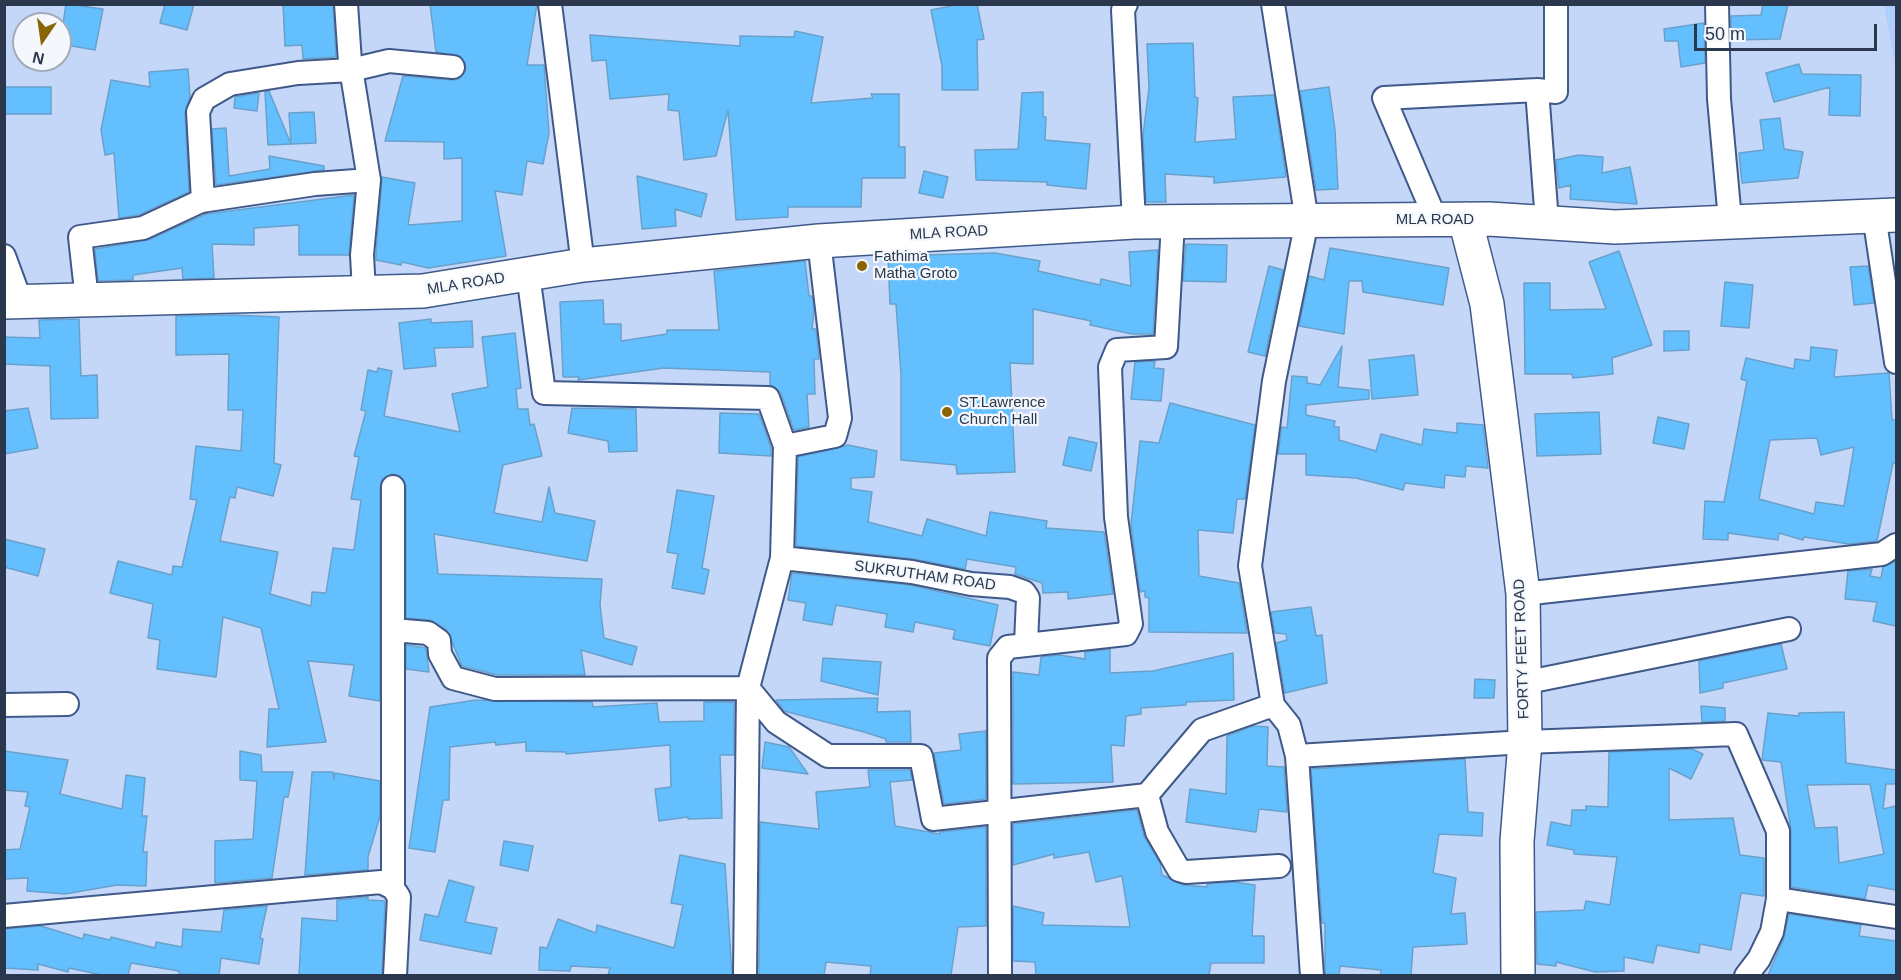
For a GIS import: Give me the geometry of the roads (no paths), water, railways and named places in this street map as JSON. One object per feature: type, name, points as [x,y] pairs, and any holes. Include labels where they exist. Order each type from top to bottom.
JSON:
[{"type":"street","points":[[346,4],[351,70],[369,180],[362,255],[364,292]]},
{"type":"street","points":[[550,4],[583,266]]},
{"type":"street","points":[[1126,4],[1123,10],[1134,222]]},
{"type":"street","points":[[1273,4],[1307,220],[1274,381],[1250,566],[1273,705],[1289,725],[1297,756],[1312,975]]},
{"type":"street","points":[[1450,219],[1384,98],[1537,90],[1556,92],[1556,4]]},
{"type":"street","points":[[1717,4],[1719,99],[1730,220]]},
{"type":"street","points":[[203,201],[198,112],[204,99],[230,84],[298,73],[351,70],[388,61],[453,66]]},
{"type":"street","points":[[1537,90],[1547,222]]},
{"type":"street","points":[[87,300],[80,237],[143,228],[203,201],[315,184],[369,180]]},
{"type":"street","points":[[1885,215],[1896,362]]},
{"type":"street","name":"MLA ROAD","points":[[13,302],[423,291],[583,266],[819,241],[1134,222],[1450,219],[1615,227],[1730,220],[1885,215]]},
{"type":"street","name":"FORTY FEET ROAD","points":[[1450,219],[1487,304],[1522,594],[1525,742],[1517,841],[1518,975]]},
{"type":"street","points":[[1000,975],[999,658],[1008,646],[1126,634],[1131,624],[1116,517],[1110,367],[1117,350],[1166,346],[1173,222]]},
{"type":"street","points":[[785,446],[835,436],[840,418],[819,241]]},
{"type":"street","points":[[4,256],[13,302]]},
{"type":"street","points":[[528,274],[544,393],[768,399],[785,446],[782,558],[748,688],[745,975]]},
{"type":"street","points":[[393,487],[393,888]]},
{"type":"street","points":[[1522,594],[1882,554],[1896,545]]},
{"type":"street","name":"SUKRUTHAM ROAD","points":[[782,558],[912,572],[971,584],[1010,586],[1024,592],[1028,598],[1026,643]]},
{"type":"street","points":[[1523,683],[1789,629]]},
{"type":"street","points":[[393,630],[428,633],[439,641],[440,654],[453,678],[495,689],[748,688]]},
{"type":"street","points":[[748,688],[776,722],[828,756],[921,756],[933,819],[1147,795],[1203,730],[1273,705]]},
{"type":"street","points":[[4,705],[67,704]]},
{"type":"street","points":[[1297,756],[1525,742],[1736,734],[1778,831],[1778,899],[1772,932],[1759,959],[1746,975]]},
{"type":"street","points":[[1147,795],[1157,832],[1179,870],[1186,872],[1279,866]]},
{"type":"street","points":[[4,916],[381,882],[393,888],[399,897],[395,975]]},
{"type":"street","points":[[1778,899],[1896,917]]},
{"type":"place","name":"Fathima Matha Groto","points":[[862,266]]},
{"type":"place","name":"ST.Lawrence Church Hall","points":[[947,412]]}]
